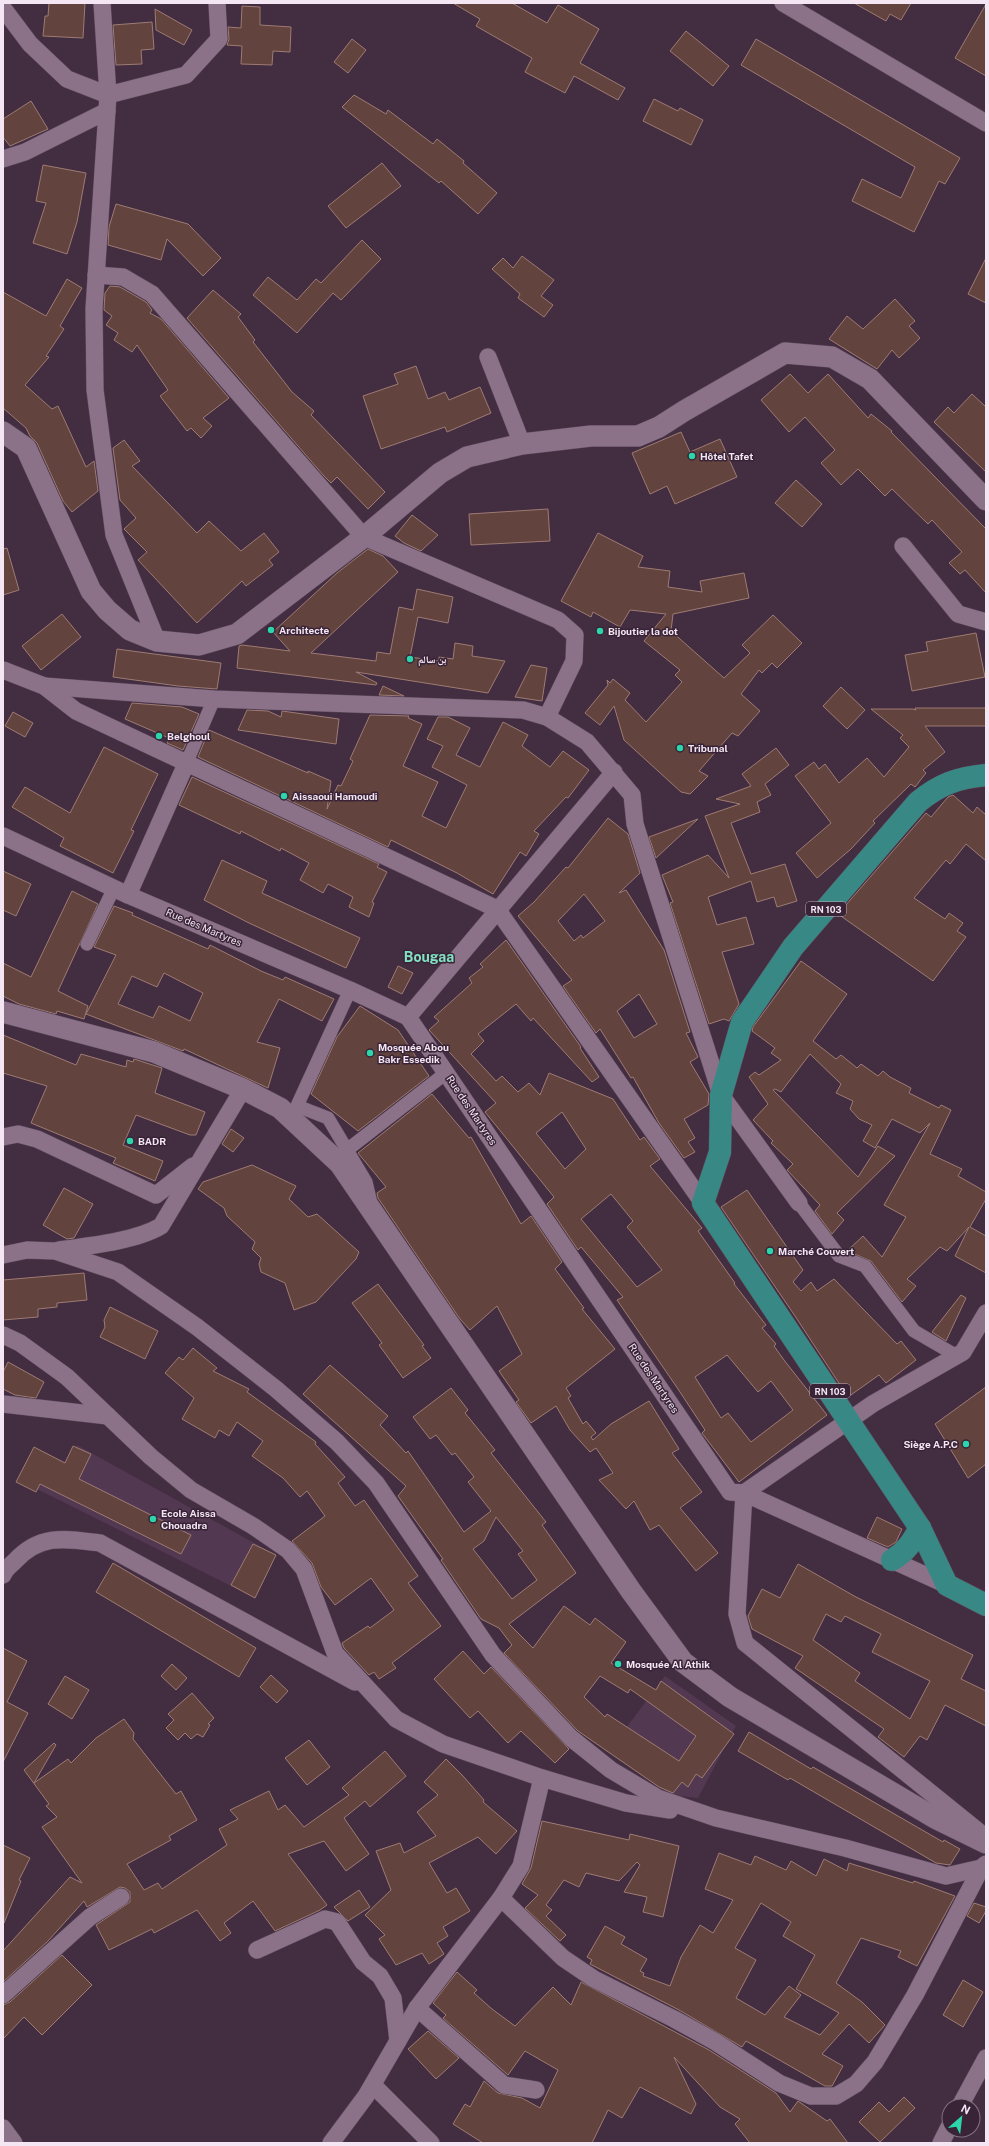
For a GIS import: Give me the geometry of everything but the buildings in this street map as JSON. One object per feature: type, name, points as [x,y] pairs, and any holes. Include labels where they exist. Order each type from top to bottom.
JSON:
[{"type":"main road","name":"RN 103","points":[[947,1585],[920,1528],[849,1419],[703,1203],[720,1152],[721,1095],[742,1022],[793,947],[918,802],[934,789],[961,778],[986,775]]},
{"type":"main road","points":[[892,1560],[902,1554],[909,1547],[920,1528]]},
{"type":"main road","points":[[947,1585],[986,1605]]},
{"type":"street","points":[[102,3],[108,103],[94,309],[95,390],[114,535],[157,641]]},
{"type":"street","points":[[3,159],[25,152],[108,103],[186,75],[219,39],[216,3]]},
{"type":"street","points":[[783,3],[986,123]]},
{"type":"street","points":[[3,8],[30,44],[67,79],[108,103]]},
{"type":"street","points":[[3,29],[23,35]]},
{"type":"street","points":[[96,275],[123,277],[152,294],[364,537],[558,620],[575,635],[574,661],[547,718]]},
{"type":"street","points":[[3,432],[26,448],[91,591],[106,610],[130,630],[157,641],[199,645],[237,634],[364,537],[440,473],[467,457],[522,444],[591,436],[638,436],[659,427],[785,353],[832,357],[870,379],[986,500]]},
{"type":"street","points":[[488,357],[522,444]]},
{"type":"street","points":[[903,546],[958,614],[986,622]]},
{"type":"street","points":[[3,670],[44,686],[76,711],[497,909],[703,1203]]},
{"type":"street","points":[[44,686],[214,699],[523,710],[547,718],[588,742],[632,795],[635,824],[721,1095],[839,1256],[865,1266],[914,1331],[957,1356]]},
{"type":"street","points":[[87,944],[121,892],[186,764],[214,699]]},
{"type":"street","points":[[408,1017],[497,909],[614,772]]},
{"type":"street","name":"Rue des Martyres","points":[[3,836],[121,892],[350,990],[408,1017],[737,1493]]},
{"type":"street","points":[[289,1107],[350,990]]},
{"type":"street","points":[[3,1012],[154,1052],[289,1107],[328,1118],[366,1182],[374,1213]]},
{"type":"street","points":[[347,1150],[446,1072]]},
{"type":"street","points":[[3,1255],[27,1250],[55,1251],[100,1245],[153,1231],[161,1226],[168,1218],[199,1162],[243,1089]]},
{"type":"street","points":[[289,1107],[340,1164],[631,1591],[683,1662],[730,1697],[935,1818],[986,1844]]},
{"type":"street","points":[[3,1138],[18,1134],[37,1139],[156,1195],[199,1162]]},
{"type":"street","points":[[55,1251],[118,1272],[197,1327],[276,1389],[337,1442],[376,1483],[493,1655],[571,1738],[611,1770],[658,1798],[716,1818]]},
{"type":"street","points":[[737,1493],[874,1403],[963,1352],[986,1313]]},
{"type":"street","points":[[3,1335],[20,1343],[67,1377],[151,1457],[191,1490],[253,1526],[288,1550],[304,1569],[335,1653],[396,1719],[443,1744],[542,1778],[626,1803],[716,1818],[845,1848],[946,1876],[983,1866]]},
{"type":"street","points":[[3,1404],[108,1416]]},
{"type":"street","points":[[737,1493],[947,1585]]},
{"type":"street","points":[[737,1493],[737,1614],[745,1643],[986,1838]]},
{"type":"street","points":[[3,1575],[24,1552],[46,1540],[73,1540],[100,1543],[366,1688]]},
{"type":"street","points":[[331,2143],[373,2085],[417,2008],[501,1898],[521,1866],[542,1778]]},
{"type":"street","points":[[501,1898],[563,1958],[594,1979],[681,2022],[779,2083],[811,2096],[836,2096],[856,2084],[875,2062],[915,1995],[983,1866]]},
{"type":"street","points":[[3,1995],[90,1917],[121,1897]]},
{"type":"street","points":[[257,1950],[325,1919],[337,1922],[363,1962],[380,1976],[393,1998],[398,2041]]},
{"type":"street","points":[[417,2008],[504,2085],[536,2090]]},
{"type":"street","points":[[964,2098],[986,2058]]},
{"type":"street","points":[[373,2085],[431,2143]]},
{"type":"street","points":[[3,2128],[14,2143]]},
{"type":"shaded area","name":"Ecole Aissa Chouadra","points":[[77,1445],[276,1555],[255,1598],[23,1482],[39,1450],[67,1463]]},
{"type":"shaded area","points":[[665,1676],[736,1726],[698,1798],[671,1795],[608,1752]]},
{"type":"place","name":"Hôtel Tafet","points":[[692,456]]},
{"type":"place","name":"Architecte","points":[[271,630]]},
{"type":"place","name":"Bijoutier la dot","points":[[600,631]]},
{"type":"place","name":"بن سالم","points":[[410,659]]},
{"type":"place","name":"Belghoul","points":[[159,736]]},
{"type":"place","name":"Tribunal","points":[[680,748]]},
{"type":"place","name":"Aissaoui Hamoudi","points":[[284,796]]},
{"type":"place","name":"Mosquée Abou Bakr Essedik","points":[[370,1053]]},
{"type":"place","name":"BADR","points":[[130,1141]]},
{"type":"place","name":"Marché Couvert","points":[[770,1251]]},
{"type":"place","name":"Siège A.P.C","points":[[966,1444]]},
{"type":"place","name":"Ecole Aissa Chouadra","points":[[153,1519]]},
{"type":"place","name":"Mosquée Al Athik","points":[[618,1664]]},
{"type":"district","name":"Bougaa","points":[[429,957]]}]
